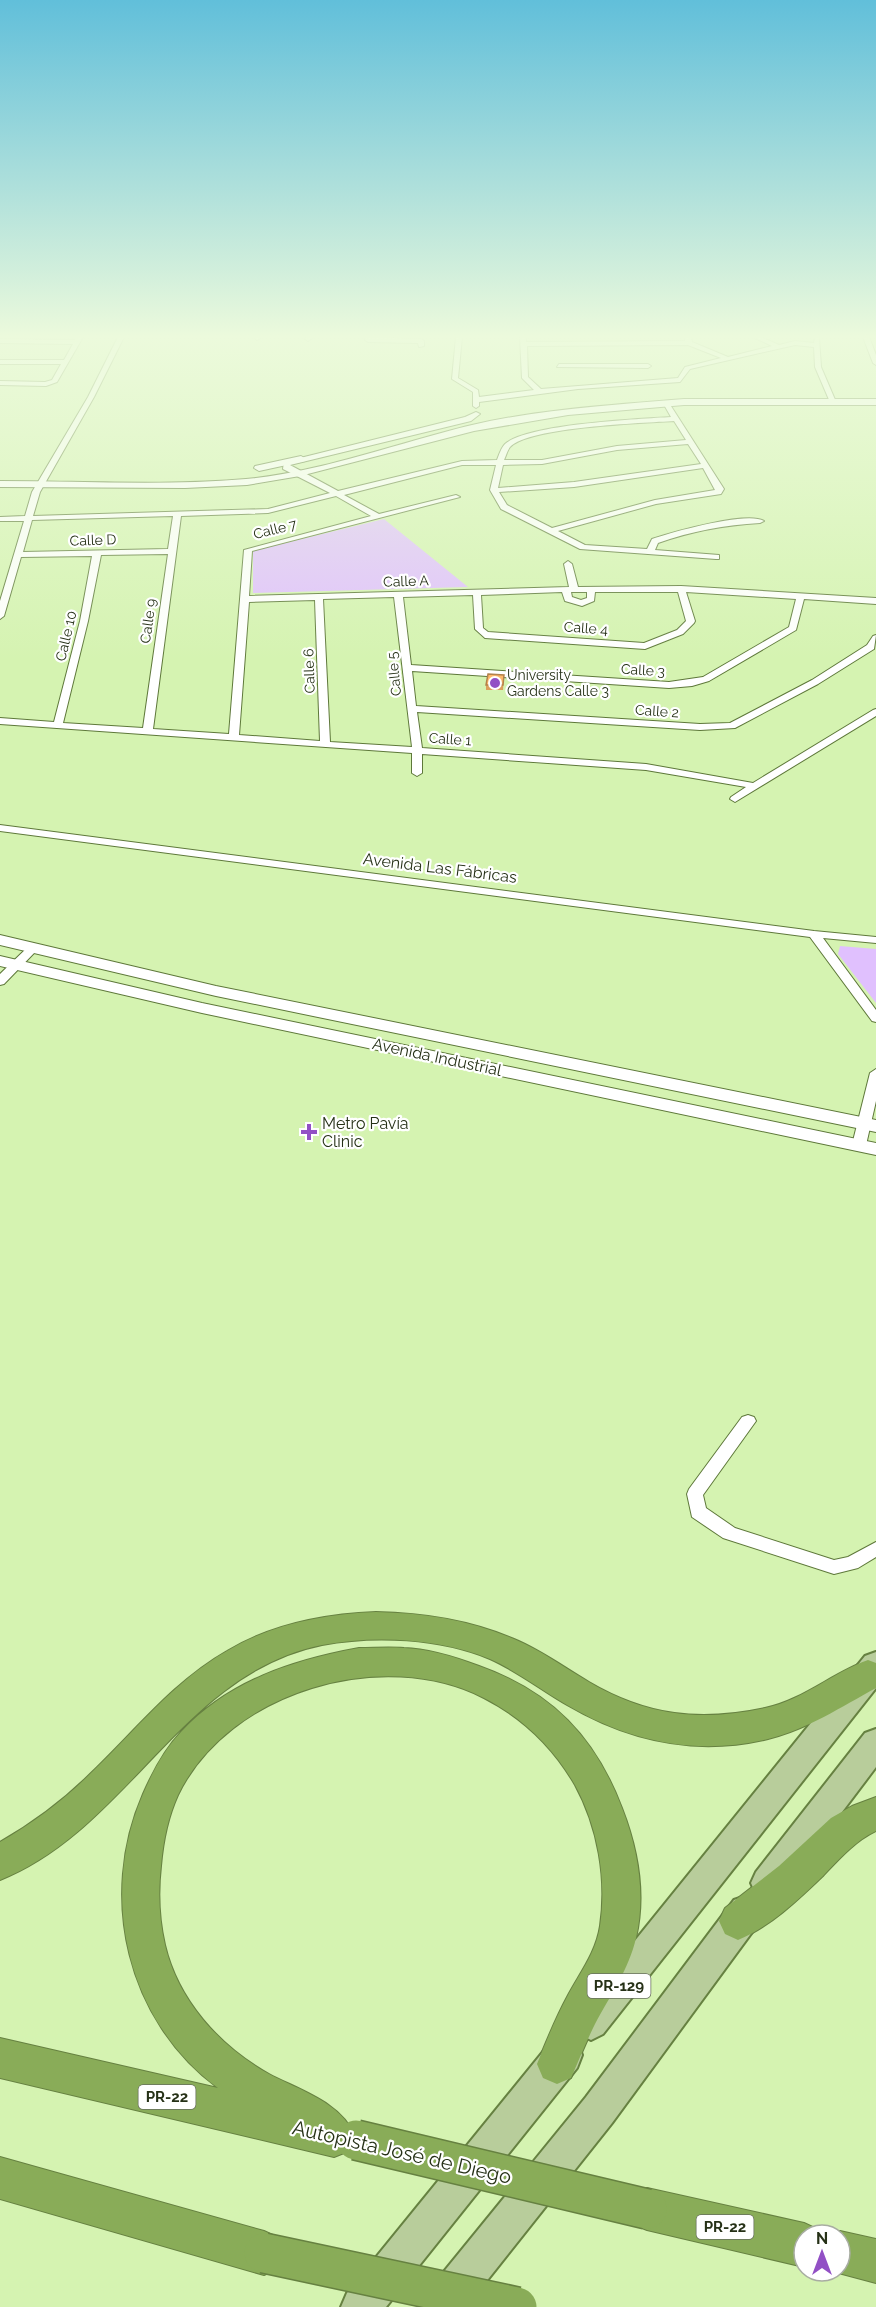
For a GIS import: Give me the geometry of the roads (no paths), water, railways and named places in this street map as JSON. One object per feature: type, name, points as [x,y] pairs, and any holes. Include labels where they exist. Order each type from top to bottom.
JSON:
[{"type":"highway","points":[[0,1862],[45,1834],[101,1788],[176,1708],[201,1686],[249,1656],[301,1635],[338,1628],[367,1626],[406,1628],[465,1637],[503,1650],[592,1703],[621,1717],[659,1728],[699,1730],[773,1721],[798,1713],[872,1670]]},
{"type":"highway","points":[[345,2138],[285,2102],[263,2093],[234,2074],[197,2043],[176,2016],[157,1983],[140,1922],[139,1890],[148,1827],[156,1805],[175,1768],[193,1742],[214,1723],[238,1704],[285,1678],[335,1665],[358,1663],[415,1664],[469,1675],[517,1699],[548,1723],[570,1747],[596,1790],[610,1823],[620,1867],[621,1893],[619,1927],[610,1961],[583,2007],[557,2064]]},
{"type":"highway","points":[[738,1922],[801,1872],[819,1852],[845,1830],[865,1816],[876,1814]]},
{"type":"highway","name":"Autopista José de Diego","points":[[0,2058],[792,2242]]},
{"type":"highway","points":[[0,2178],[264,2253],[517,2307]]},
{"type":"highway","points":[[0,2191],[60,2194]]},
{"type":"highway","points":[[852,2256],[876,2261]]},
{"type":"main road","name":"PR-129","points":[[361,2307],[872,1670]]},
{"type":"main road","points":[[441,2307],[599,2110],[738,1922],[876,1743]]},
{"type":"street","points":[[0,616],[28,518],[42,482],[64,445]]},
{"type":"street","points":[[0,479],[42,482],[221,484],[268,479],[298,467],[371,445]]},
{"type":"street","points":[[298,467],[390,445]]},
{"type":"street","points":[[0,484],[246,477],[399,445]]},
{"type":"street","points":[[510,445],[507,446],[501,462],[494,490],[504,507],[583,547],[716,557]]},
{"type":"street","points":[[0,519],[268,511],[462,463],[542,462],[617,448],[657,445]]},
{"type":"street","points":[[550,531],[655,502],[718,492],[720,489],[691,445]]},
{"type":"street","points":[[494,490],[570,487],[658,471],[705,466]]},
{"type":"street","points":[[298,467],[338,495],[378,517]]},
{"type":"street","name":"Calle 7","points":[[234,738],[248,550],[456,497]]},
{"type":"street","name":"Calle 9","points":[[148,731],[177,514]]},
{"type":"street","points":[[650,552],[655,541],[688,529],[715,523],[760,521]]},
{"type":"street","name":"Calle D","points":[[16,555],[172,551]]},
{"type":"street","name":"Calle 10","points":[[58,725],[84,621],[97,553]]},
{"type":"street","points":[[568,564],[570,590]]},
{"type":"street","name":"Calle A","points":[[246,599],[591,589],[801,595],[876,601]]},
{"type":"street","name":"Calle A","points":[[570,590],[568,599],[582,603],[591,599],[591,589]]},
{"type":"street","name":"Calle 4","points":[[477,592],[479,629],[485,635],[645,646],[680,632],[691,621],[681,590]]},
{"type":"street","name":"Calle 5","points":[[398,595],[417,750],[417,772]]},
{"type":"street","name":"Calle 3","points":[[408,668],[669,685],[692,683],[706,679],[793,628],[801,595]]},
{"type":"street","name":"Calle 6","points":[[319,597],[325,745]]},
{"type":"street","name":"Calle 2","points":[[411,709],[700,727],[732,726],[815,682],[871,647],[876,638]]},
{"type":"street","points":[[735,799],[876,712]]},
{"type":"street","name":"Calle 1","points":[[0,721],[646,767],[755,786]]},
{"type":"street","name":"Avenida Las Fábricas","points":[[0,828],[814,934],[876,940]]},
{"type":"street","points":[[814,934],[876,1018]]},
{"type":"street","name":"Avenida Industrial","points":[[2,943],[33,948],[216,991],[870,1125]]},
{"type":"street","points":[[0,981],[8,963],[33,948]]},
{"type":"street","name":"Avenida Industrial","points":[[8,963],[202,1008],[868,1147]]},
{"type":"street","points":[[868,1147],[876,1073]]},
{"type":"street","points":[[748,1421],[695,1494],[698,1512],[729,1533],[834,1567],[852,1563],[876,1549]]},
{"type":"place","name":"University Gardens Calle 3","points":[[495,683]]},
{"type":"place","name":"Metro Pavía Clinic","points":[[309,1132]]}]
